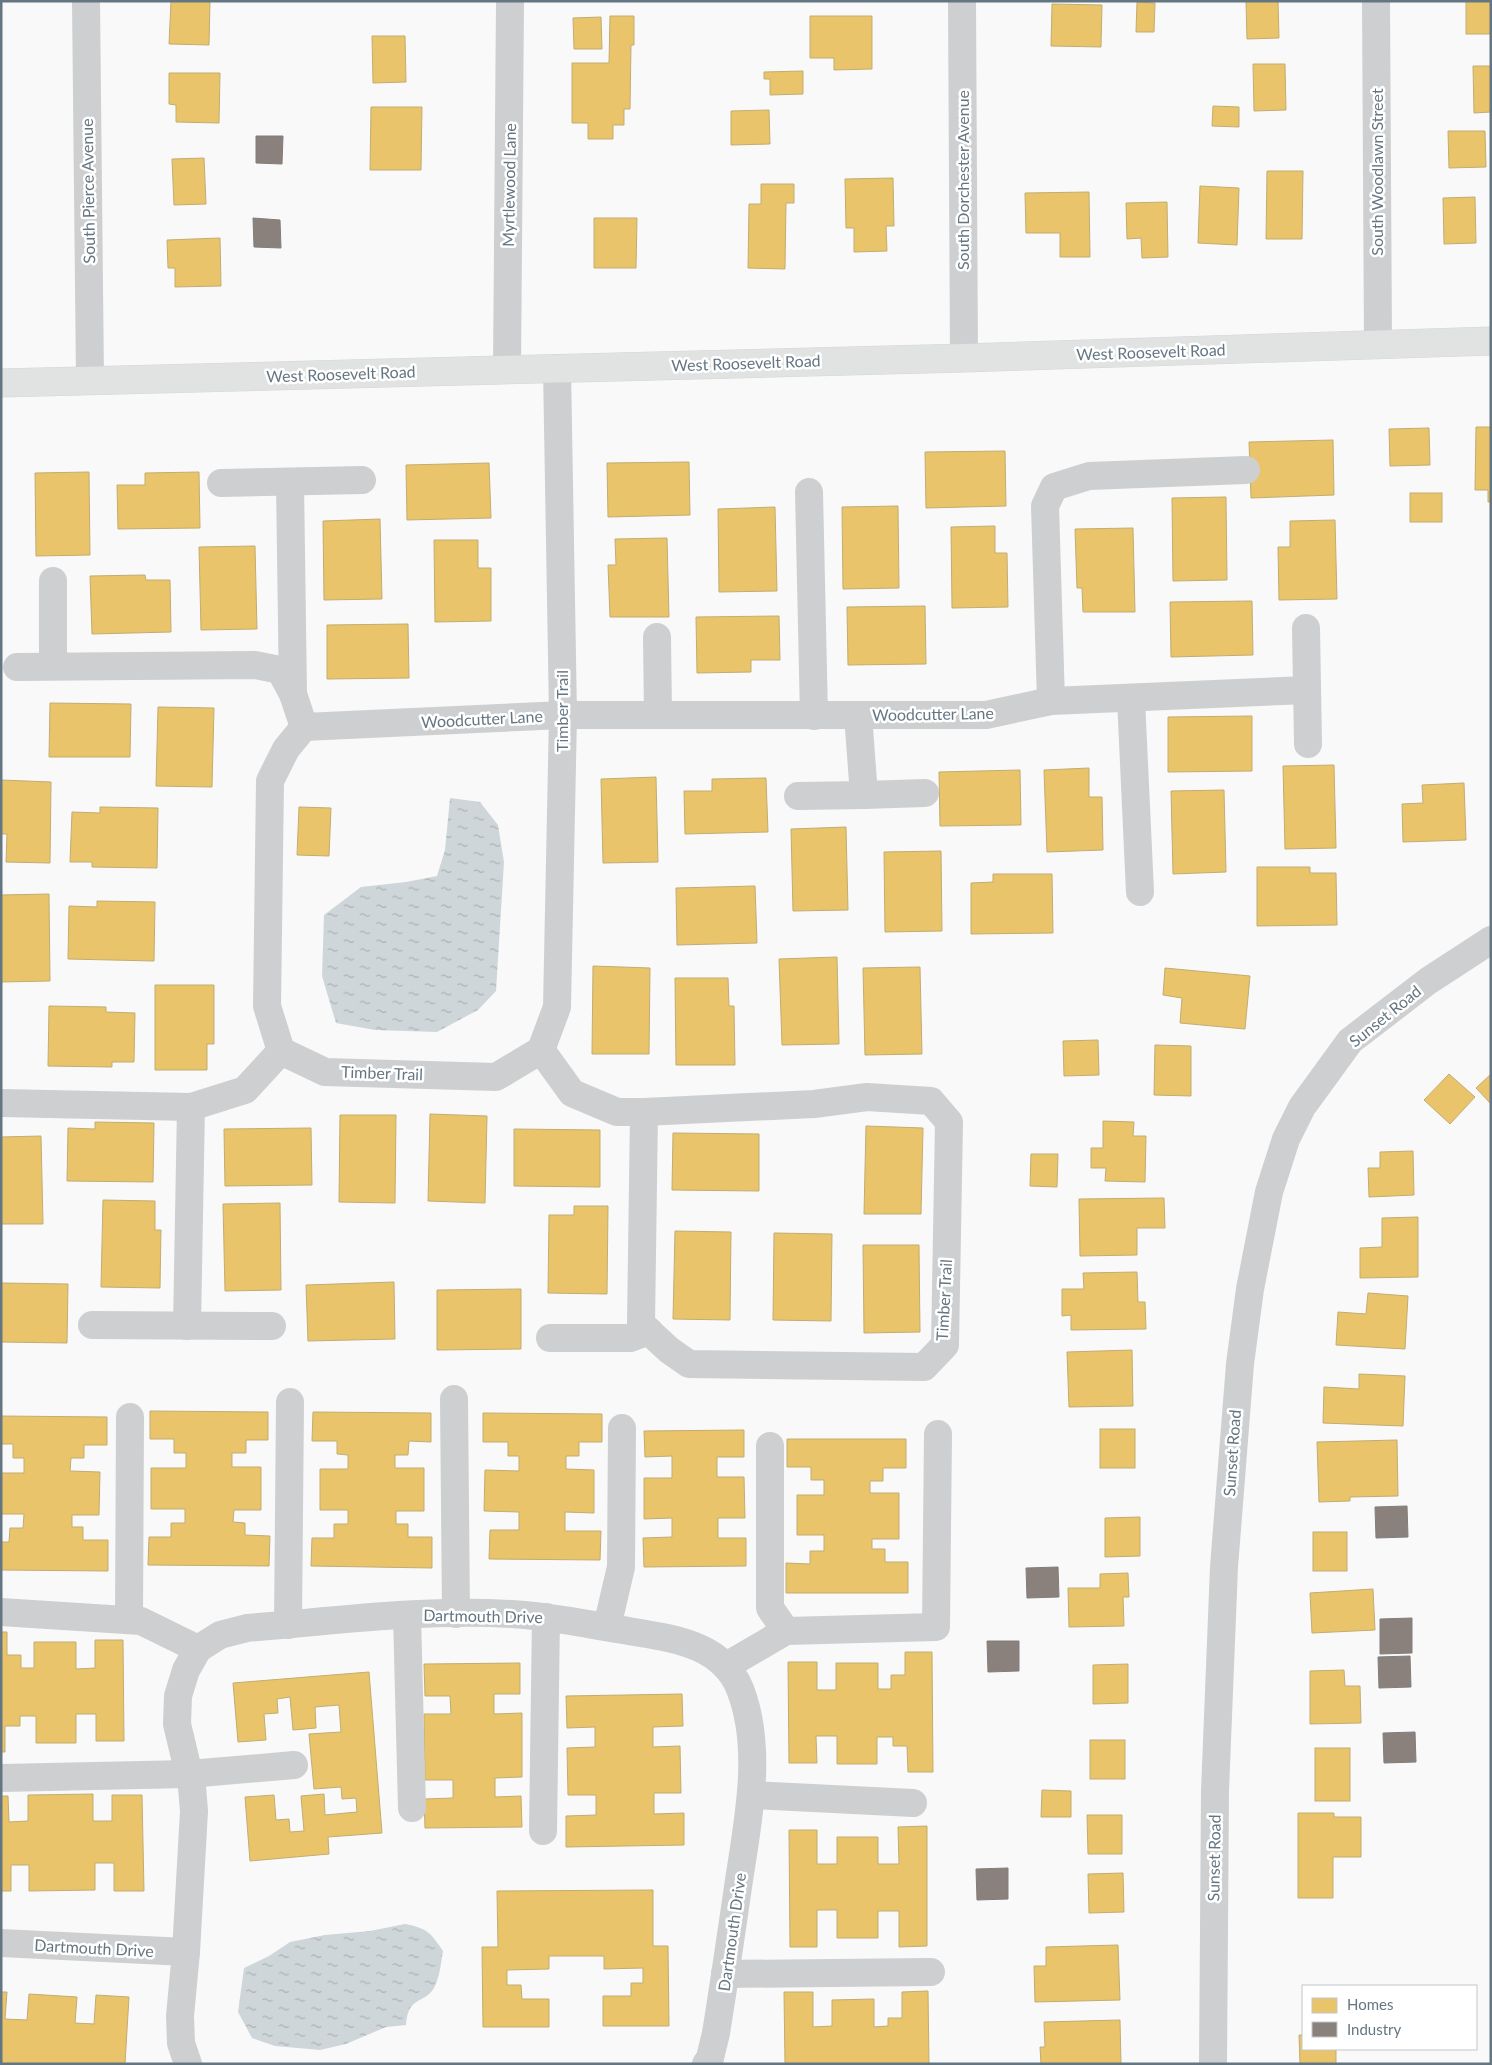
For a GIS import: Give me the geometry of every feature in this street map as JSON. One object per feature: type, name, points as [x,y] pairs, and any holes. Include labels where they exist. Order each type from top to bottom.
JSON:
[{"type":"main road","name":"West Roosevelt Road","points":[[1,383],[964,358],[1491,341]]},
{"type":"street","name":"South Pierce Avenue","points":[[86,1],[90,380]]},
{"type":"street","name":"Myrtlewood Lane","points":[[507,370],[510,1]]},
{"type":"street","name":"South Dorchester Avenue","points":[[962,1],[964,358]]},
{"type":"street","name":"South Woodlawn Street","points":[[1376,1],[1378,344]]},
{"type":"street","name":"Timber Trail","points":[[281,1051],[325,1072],[496,1077],[541,1050],[558,1007],[563,715],[557,368]]},
{"type":"street","points":[[1051,701],[1045,506],[1054,487],[1089,476],[1246,470]]},
{"type":"street","points":[[221,483],[362,480]]},
{"type":"street","points":[[290,482],[294,694]]},
{"type":"street","points":[[809,492],[814,716]]},
{"type":"street","points":[[53,581],[53,666]]},
{"type":"street","points":[[1306,628],[1308,744]]},
{"type":"street","points":[[658,637],[658,715]]},
{"type":"street","points":[[1,1103],[191,1107],[245,1090],[281,1051],[267,1006],[270,781],[286,749],[304,727],[294,694],[280,670],[255,665],[17,667]]},
{"type":"street","name":"Woodcutter Lane","points":[[304,727],[563,715],[986,715],[1051,701],[1308,690]]},
{"type":"street","points":[[1131,699],[1140,892]]},
{"type":"street","points":[[858,715],[864,795]]},
{"type":"street","points":[[798,796],[925,793]]},
{"type":"street","name":"Sunset Road","points":[[1213,2064],[1215,1791],[1225,1557],[1240,1364],[1250,1289],[1269,1192],[1286,1139],[1302,1108],[1350,1041],[1428,980],[1491,940]]},
{"type":"street","name":"Timber Trail","points":[[541,1050],[572,1093],[618,1112],[814,1104],[867,1097],[931,1101],[949,1122],[945,1345],[924,1367],[689,1364],[669,1350],[640,1324],[644,1112]]},
{"type":"street","points":[[187,1326],[191,1107]]},
{"type":"street","points":[[92,1326],[272,1326]]},
{"type":"street","points":[[550,1338],[630,1338],[649,1331]]},
{"type":"street","points":[[454,1399],[456,1614]]},
{"type":"street","points":[[288,1625],[290,1402]]},
{"type":"street","points":[[130,1417],[130,1620]]},
{"type":"street","points":[[607,1627],[620,1567],[622,1428]]},
{"type":"street","points":[[726,1666],[786,1631],[936,1627],[938,1434]]},
{"type":"street","points":[[770,1446],[770,1608],[786,1631]]},
{"type":"street","points":[[1,1612],[141,1621],[198,1649]]},
{"type":"street","name":"Dartmouth Drive","points":[[188,2064],[181,2043],[180,2016],[186,1952],[194,1812],[192,1787],[177,1724],[178,1696],[186,1670],[198,1649],[220,1635],[247,1628],[456,1614],[511,1614],[546,1617],[674,1639],[709,1651],[726,1666],[740,1688],[748,1719],[752,1760],[751,1795],[716,2033],[710,2058],[706,2064]]},
{"type":"street","points":[[407,1616],[412,1808]]},
{"type":"street","points":[[543,1831],[546,1617]]},
{"type":"street","points":[[1,1778],[189,1774],[294,1765]]},
{"type":"street","points":[[751,1795],[913,1803]]},
{"type":"street","name":"Dartmouth Drive","points":[[1,1943],[186,1952]]},
{"type":"street","points":[[725,1974],[931,1972]]},
{"type":"water","points":[[450,798],[480,802],[498,825],[504,862],[496,991],[478,1010],[437,1032],[375,1030],[336,1023],[322,976],[324,915],[361,887],[437,876],[445,850]]},
{"type":"water","points":[[405,1924],[419,1927],[428,1932],[443,1951],[435,1986],[427,1996],[410,2008],[406,2025],[386,2027],[346,2044],[320,2050],[275,2046],[252,2038],[238,2012],[244,1968],[269,1956],[290,1942],[325,1935],[370,1931]]},
{"type":"building: Homes","points":[[171,1],[210,1],[209,45],[169,44]]},
{"type":"building: Homes","points":[[1246,1],[1278,1],[1279,38],[1247,39]]},
{"type":"building: Homes","points":[[1466,1],[1491,1],[1491,34],[1466,34]]},
{"type":"building: Homes","points":[[1137,2],[1155,3],[1154,32],[1136,32]]},
{"type":"building: Homes","points":[[1052,4],[1102,5],[1101,47],[1051,46]]},
{"type":"building: Homes","points":[[610,16],[634,16],[634,45],[631,45],[630,109],[624,109],[624,125],[613,125],[613,139],[588,139],[588,123],[572,123],[572,63],[609,63]]},
{"type":"building: Homes","points":[[810,16],[872,16],[872,69],[834,70],[834,58],[810,58]]},
{"type":"building: Homes","points":[[601,17],[602,49],[574,49],[573,18]]},
{"type":"building: Homes","points":[[372,36],[405,36],[406,82],[373,83]]},
{"type":"building: Homes","points":[[1253,64],[1285,64],[1286,110],[1254,111]]},
{"type":"building: Homes","points":[[1473,66],[1491,66],[1491,112],[1474,113]]},
{"type":"building: Homes","points":[[803,71],[803,94],[770,95],[770,79],[764,79],[764,72]]},
{"type":"building: Homes","points":[[169,73],[220,73],[219,123],[176,122],[176,105],[169,104]]},
{"type":"building: Homes","points":[[1213,106],[1239,107],[1239,127],[1212,126]]},
{"type":"building: Homes","points":[[371,107],[422,107],[421,170],[370,170]]},
{"type":"building: Homes","points":[[769,110],[770,144],[731,145],[731,111]]},
{"type":"building: Homes","points":[[1448,131],[1485,131],[1486,167],[1449,168]]},
{"type":"building: Homes","points":[[204,158],[206,204],[174,205],[172,159]]},
{"type":"building: Homes","points":[[1267,171],[1303,171],[1302,239],[1266,239]]},
{"type":"building: Homes","points":[[893,178],[894,226],[886,226],[887,251],[854,252],[854,228],[846,228],[845,179]]},
{"type":"building: Homes","points":[[761,184],[794,184],[794,203],[786,203],[785,269],[748,268],[749,204],[761,204]]},
{"type":"building: Homes","points":[[1200,186],[1239,188],[1237,245],[1198,243]]},
{"type":"building: Homes","points":[[1089,192],[1090,257],[1060,257],[1060,233],[1026,233],[1025,193]]},
{"type":"building: Homes","points":[[1475,197],[1476,243],[1444,244],[1443,198]]},
{"type":"building: Homes","points":[[1167,202],[1168,257],[1142,258],[1141,238],[1127,239],[1126,203]]},
{"type":"building: Homes","points":[[594,218],[637,218],[636,268],[594,268]]},
{"type":"building: Homes","points":[[220,238],[221,286],[175,287],[175,268],[168,268],[167,240]]},
{"type":"building: Homes","points":[[1476,427],[1491,427],[1491,502],[1488,502],[1488,490],[1475,490]]},
{"type":"building: Homes","points":[[1429,428],[1430,465],[1390,466],[1389,429]]},
{"type":"building: Homes","points":[[1333,440],[1334,495],[1251,498],[1249,442]]},
{"type":"building: Homes","points":[[1005,451],[1006,506],[926,508],[925,452]]},
{"type":"building: Homes","points":[[689,462],[690,515],[608,517],[607,463]]},
{"type":"building: Homes","points":[[489,463],[491,518],[407,520],[406,465]]},
{"type":"building: Homes","points":[[89,472],[90,555],[36,556],[35,473]]},
{"type":"building: Homes","points":[[199,472],[200,528],[118,529],[117,485],[145,485],[145,473]]},
{"type":"building: Homes","points":[[1410,493],[1442,493],[1442,522],[1410,522]]},
{"type":"building: Homes","points":[[1226,497],[1227,580],[1173,581],[1172,498]]},
{"type":"building: Homes","points":[[898,506],[899,588],[843,589],[842,507]]},
{"type":"building: Homes","points":[[775,507],[777,591],[719,592],[718,509]]},
{"type":"building: Homes","points":[[380,519],[382,599],[324,600],[323,521]]},
{"type":"building: Homes","points":[[1335,520],[1337,599],[1279,600],[1278,547],[1290,547],[1290,521]]},
{"type":"building: Homes","points":[[995,526],[995,553],[1007,553],[1008,607],[952,608],[951,527]]},
{"type":"building: Homes","points":[[1133,528],[1135,612],[1083,612],[1082,588],[1077,588],[1075,529]]},
{"type":"building: Homes","points":[[667,538],[669,617],[610,617],[608,565],[616,565],[615,539]]},
{"type":"building: Homes","points":[[434,540],[478,540],[478,568],[491,568],[491,621],[435,622]]},
{"type":"building: Homes","points":[[255,546],[257,629],[201,630],[199,547]]},
{"type":"building: Homes","points":[[145,575],[146,580],[170,580],[171,632],[92,634],[90,576]]},
{"type":"building: Homes","points":[[1252,601],[1253,655],[1171,657],[1170,602]]},
{"type":"building: Homes","points":[[925,606],[926,664],[848,665],[847,607]]},
{"type":"building: Homes","points":[[779,616],[780,660],[751,660],[751,672],[697,673],[696,617]]},
{"type":"building: Homes","points":[[408,624],[409,678],[327,679],[327,625]]},
{"type":"building: Homes","points":[[50,703],[131,704],[130,757],[49,757]]},
{"type":"building: Homes","points":[[158,707],[214,708],[212,787],[156,786]]},
{"type":"building: Homes","points":[[1252,716],[1252,771],[1168,772],[1168,717]]},
{"type":"building: Homes","points":[[1334,765],[1336,848],[1285,849],[1283,766]]},
{"type":"building: Homes","points":[[1089,768],[1089,797],[1102,797],[1103,850],[1047,852],[1044,770]]},
{"type":"building: Homes","points":[[1020,770],[1021,825],[940,826],[939,772]]},
{"type":"building: Homes","points":[[656,777],[658,862],[603,863],[601,779]]},
{"type":"building: Homes","points":[[766,778],[768,832],[685,834],[684,791],[712,791],[712,779]]},
{"type":"building: Homes","points":[[1,780],[51,782],[50,863],[6,862],[7,834],[1,834]]},
{"type":"building: Homes","points":[[1464,783],[1466,840],[1403,842],[1402,804],[1423,803],[1422,785]]},
{"type":"building: Homes","points":[[1224,790],[1226,872],[1173,874],[1171,791]]},
{"type":"building: Homes","points":[[100,807],[158,808],[157,868],[92,867],[92,862],[70,862],[72,812],[100,813]]},
{"type":"building: Homes","points":[[299,807],[331,808],[329,856],[297,855]]},
{"type":"building: Homes","points":[[846,827],[848,910],[793,911],[791,829]]},
{"type":"building: Homes","points":[[941,851],[942,931],[885,932],[884,852]]},
{"type":"building: Homes","points":[[1257,867],[1310,867],[1310,873],[1336,873],[1337,925],[1257,926]]},
{"type":"building: Homes","points":[[993,874],[1052,874],[1053,933],[971,934],[971,883],[993,882]]},
{"type":"building: Homes","points":[[755,886],[757,943],[677,945],[676,888]]},
{"type":"building: Homes","points":[[49,894],[50,981],[1,982],[1,895]]},
{"type":"building: Homes","points":[[97,901],[155,902],[154,961],[68,959],[69,906],[97,907]]},
{"type":"building: Homes","points":[[837,957],[839,1044],[782,1045],[779,959]]},
{"type":"building: Homes","points":[[593,966],[650,968],[649,1054],[592,1054]]},
{"type":"building: Homes","points":[[920,967],[922,1054],[865,1055],[863,968]]},
{"type":"building: Homes","points":[[1165,968],[1250,976],[1245,1029],[1180,1023],[1182,998],[1163,995]]},
{"type":"building: Homes","points":[[675,978],[728,978],[729,1006],[734,1006],[735,1065],[676,1065]]},
{"type":"building: Homes","points":[[155,985],[214,985],[214,1044],[207,1044],[207,1070],[155,1070]]},
{"type":"building: Homes","points":[[49,1006],[106,1007],[106,1012],[135,1013],[134,1062],[112,1062],[112,1067],[48,1066]]},
{"type":"building: Homes","points":[[1098,1040],[1099,1075],[1064,1076],[1063,1041]]},
{"type":"building: Homes","points":[[1155,1045],[1191,1046],[1191,1096],[1154,1095]]},
{"type":"building: Homes","points":[[1449,1074],[1475,1097],[1450,1124],[1424,1100]]},
{"type":"building: Homes","points":[[1491,1074],[1491,1104],[1476,1088]]},
{"type":"building: Homes","points":[[430,1114],[487,1116],[485,1203],[428,1201]]},
{"type":"building: Homes","points":[[340,1115],[396,1115],[395,1203],[339,1202]]},
{"type":"building: Homes","points":[[1103,1121],[1134,1122],[1133,1136],[1146,1136],[1145,1182],[1105,1181],[1106,1168],[1091,1168],[1091,1148],[1103,1148]]},
{"type":"building: Homes","points":[[95,1122],[154,1123],[153,1182],[67,1181],[68,1128],[95,1129]]},
{"type":"building: Homes","points":[[866,1126],[923,1128],[921,1214],[864,1214]]},
{"type":"building: Homes","points":[[311,1128],[312,1185],[225,1186],[224,1129]]},
{"type":"building: Homes","points":[[514,1129],[600,1130],[600,1187],[514,1186]]},
{"type":"building: Homes","points":[[673,1133],[759,1134],[759,1191],[672,1190]]},
{"type":"building: Homes","points":[[41,1136],[43,1224],[1,1224],[1,1137]]},
{"type":"building: Homes","points":[[1413,1151],[1414,1195],[1369,1197],[1368,1168],[1380,1168],[1380,1152]]},
{"type":"building: Homes","points":[[1031,1154],[1058,1154],[1057,1187],[1030,1186]]},
{"type":"building: Homes","points":[[1164,1198],[1165,1228],[1137,1228],[1137,1255],[1080,1256],[1079,1199]]},
{"type":"building: Homes","points":[[103,1200],[155,1201],[155,1230],[161,1230],[160,1288],[101,1287]]},
{"type":"building: Homes","points":[[280,1203],[281,1290],[225,1291],[223,1204]]},
{"type":"building: Homes","points":[[574,1206],[608,1206],[607,1294],[548,1293],[549,1215],[574,1215]]},
{"type":"building: Homes","points":[[1418,1217],[1418,1277],[1360,1278],[1360,1248],[1382,1247],[1382,1218]]},
{"type":"building: Homes","points":[[675,1231],[731,1232],[730,1320],[673,1319]]},
{"type":"building: Homes","points":[[774,1233],[832,1234],[831,1321],[773,1320]]},
{"type":"building: Homes","points":[[863,1245],[919,1245],[920,1332],[864,1333]]},
{"type":"building: Homes","points":[[1137,1272],[1138,1302],[1145,1302],[1146,1329],[1071,1330],[1071,1315],[1062,1316],[1062,1289],[1084,1289],[1083,1273]]},
{"type":"building: Homes","points":[[394,1282],[395,1339],[308,1341],[306,1285]]},
{"type":"building: Homes","points":[[1,1283],[68,1284],[67,1343],[1,1342]]},
{"type":"building: Homes","points":[[521,1289],[521,1349],[437,1350],[437,1290]]},
{"type":"building: Homes","points":[[1368,1293],[1408,1296],[1405,1349],[1336,1345],[1338,1312],[1366,1314]]},
{"type":"building: Homes","points":[[1132,1350],[1133,1406],[1069,1407],[1067,1352]]},
{"type":"building: Homes","points":[[1359,1374],[1405,1376],[1403,1426],[1323,1423],[1324,1387],[1359,1389]]},
{"type":"building: Homes","points":[[150,1411],[268,1412],[268,1440],[246,1440],[246,1453],[232,1453],[232,1467],[261,1467],[261,1510],[234,1510],[233,1522],[245,1523],[245,1535],[270,1536],[269,1566],[148,1565],[149,1537],[171,1537],[171,1523],[185,1523],[185,1509],[151,1509],[151,1468],[186,1468],[186,1453],[174,1453],[174,1439],[150,1439]]},
{"type":"building: Homes","points":[[313,1412],[431,1413],[431,1442],[409,1441],[408,1455],[395,1455],[395,1468],[424,1468],[424,1511],[396,1511],[396,1524],[408,1524],[408,1537],[432,1537],[432,1568],[311,1566],[312,1538],[334,1538],[334,1524],[348,1524],[348,1510],[320,1510],[320,1469],[348,1469],[348,1455],[337,1454],[337,1441],[312,1441]]},
{"type":"building: Homes","points":[[483,1413],[602,1414],[602,1442],[579,1442],[579,1456],[566,1456],[566,1469],[594,1470],[594,1513],[565,1512],[565,1531],[601,1531],[600,1560],[489,1559],[490,1530],[519,1530],[519,1512],[484,1511],[485,1470],[519,1471],[519,1456],[508,1456],[508,1442],[483,1442]]},
{"type":"building: Homes","points":[[1,1416],[107,1417],[107,1445],[84,1445],[84,1458],[71,1458],[70,1471],[100,1472],[99,1515],[72,1515],[72,1527],[83,1527],[83,1540],[108,1540],[108,1571],[1,1570],[1,1542],[9,1542],[10,1528],[23,1528],[24,1514],[1,1514],[1,1473],[24,1473],[24,1458],[13,1458],[13,1444],[1,1444]]},
{"type":"building: Homes","points":[[1100,1429],[1135,1429],[1135,1468],[1100,1468]]},
{"type":"building: Homes","points":[[744,1430],[744,1457],[717,1457],[717,1477],[744,1477],[745,1518],[718,1518],[718,1538],[746,1538],[746,1566],[644,1567],[643,1538],[672,1537],[672,1518],[644,1519],[644,1478],[672,1478],[672,1456],[645,1457],[644,1431]]},
{"type":"building: Homes","points":[[787,1439],[906,1439],[906,1468],[883,1468],[883,1481],[870,1481],[870,1493],[899,1493],[899,1539],[872,1539],[872,1549],[885,1549],[885,1562],[908,1562],[908,1593],[786,1593],[786,1563],[810,1564],[810,1551],[824,1551],[824,1535],[797,1535],[797,1495],[824,1495],[824,1480],[811,1480],[811,1467],[787,1467]]},
{"type":"building: Homes","points":[[1397,1440],[1398,1496],[1350,1497],[1350,1501],[1319,1502],[1317,1442]]},
{"type":"building: Homes","points":[[1140,1517],[1140,1556],[1105,1557],[1105,1518]]},
{"type":"building: Homes","points":[[1313,1532],[1347,1532],[1347,1571],[1313,1571]]},
{"type":"building: Homes","points":[[1128,1573],[1129,1597],[1123,1597],[1124,1626],[1069,1627],[1068,1588],[1100,1588],[1100,1574]]},
{"type":"building: Homes","points":[[1373,1589],[1375,1630],[1312,1633],[1310,1593]]},
{"type":"building: Homes","points":[[1,1632],[7,1632],[7,1655],[21,1655],[21,1668],[34,1668],[34,1642],[76,1642],[76,1669],[95,1668],[95,1640],[123,1640],[124,1741],[96,1741],[96,1714],[76,1714],[76,1743],[36,1743],[36,1716],[20,1716],[20,1726],[5,1726],[5,1752],[1,1752]]},
{"type":"building: Homes","points":[[905,1652],[932,1652],[933,1772],[908,1772],[907,1746],[893,1746],[893,1737],[877,1737],[877,1764],[837,1764],[837,1736],[816,1736],[817,1763],[789,1763],[788,1662],[817,1662],[817,1690],[836,1690],[836,1663],[878,1663],[878,1689],[891,1689],[891,1675],[905,1675]]},
{"type":"building: Homes","points":[[520,1663],[520,1694],[494,1694],[494,1714],[522,1713],[522,1777],[495,1778],[495,1797],[521,1796],[522,1827],[425,1828],[424,1799],[453,1798],[453,1780],[425,1780],[424,1714],[451,1714],[450,1696],[425,1696],[424,1664]]},
{"type":"building: Homes","points":[[1128,1664],[1128,1703],[1093,1704],[1093,1665]]},
{"type":"building: Homes","points":[[1344,1670],[1345,1686],[1360,1686],[1361,1723],[1310,1724],[1310,1671]]},
{"type":"building: Homes","points":[[369,1672],[382,1833],[328,1837],[329,1854],[250,1861],[245,1797],[274,1795],[276,1820],[289,1819],[290,1832],[304,1831],[301,1796],[324,1794],[325,1815],[357,1812],[356,1798],[342,1799],[341,1787],[314,1789],[309,1734],[341,1732],[339,1705],[315,1707],[316,1728],[293,1730],[290,1697],[277,1699],[278,1713],[264,1714],[266,1740],[238,1742],[233,1683]]},
{"type":"building: Homes","points":[[682,1694],[683,1726],[653,1727],[653,1747],[680,1746],[681,1793],[654,1793],[654,1814],[684,1813],[684,1845],[566,1847],[566,1816],[596,1815],[596,1795],[568,1795],[567,1748],[595,1747],[595,1727],[567,1728],[566,1696]]},
{"type":"building: Homes","points":[[1090,1740],[1125,1740],[1125,1779],[1090,1779]]},
{"type":"building: Homes","points":[[1315,1748],[1350,1748],[1350,1801],[1315,1801]]},
{"type":"building: Homes","points":[[1042,1790],[1071,1791],[1071,1817],[1041,1817]]},
{"type":"building: Homes","points":[[93,1794],[93,1821],[112,1821],[112,1795],[142,1795],[144,1891],[114,1891],[114,1863],[95,1863],[95,1890],[29,1891],[29,1865],[11,1865],[11,1891],[1,1891],[1,1796],[8,1796],[9,1822],[28,1821],[28,1795]]},
{"type":"building: Homes","points":[[1298,1813],[1334,1813],[1334,1817],[1361,1817],[1361,1857],[1333,1857],[1333,1898],[1298,1898]]},
{"type":"building: Homes","points":[[1087,1815],[1122,1815],[1122,1854],[1088,1854]]},
{"type":"building: Homes","points":[[927,1826],[927,1946],[899,1947],[899,1911],[878,1911],[878,1938],[837,1938],[837,1910],[817,1910],[817,1947],[790,1947],[789,1830],[817,1830],[817,1864],[837,1864],[837,1837],[878,1837],[878,1864],[899,1864],[898,1827]]},
{"type":"building: Homes","points":[[1123,1873],[1124,1912],[1089,1913],[1088,1874]]},
{"type":"building: Homes","points":[[653,1890],[653,1946],[668,1946],[669,2026],[603,2026],[603,1996],[631,1996],[631,1983],[643,1983],[643,1968],[604,1969],[604,1956],[549,1956],[549,1969],[507,1970],[507,1985],[521,1985],[522,1999],[549,1999],[549,2027],[483,2027],[482,1947],[498,1947],[497,1891]]},
{"type":"building: Homes","points":[[1118,1945],[1120,2000],[1035,2002],[1034,1966],[1046,1966],[1046,1947]]},
{"type":"building: Homes","points":[[928,1991],[929,2064],[785,2064],[784,1992],[813,1992],[813,2027],[832,2026],[832,2000],[874,1999],[874,2027],[888,2026],[888,2018],[902,2018],[902,1992]]},
{"type":"building: Homes","points":[[1,1992],[7,1992],[5,2019],[27,2020],[29,1994],[77,1997],[75,2023],[94,2024],[96,1995],[129,1997],[125,2064],[1,2064]]},
{"type":"building: Homes","points":[[1120,2020],[1121,2064],[1041,2064],[1040,2047],[1045,2047],[1044,2022]]},
{"type":"building: Homes","points":[[1299,2035],[1302,2035],[1302,2050],[1336,2050],[1336,2064],[1300,2064]]},
{"type":"building: Industry","points":[[256,136],[283,136],[282,164],[256,163]]},
{"type":"building: Industry","points":[[253,218],[280,220],[281,248],[254,247]]},
{"type":"building: Industry","points":[[1407,1506],[1408,1537],[1376,1538],[1375,1507]]},
{"type":"building: Industry","points":[[1058,1567],[1059,1597],[1027,1598],[1026,1568]]},
{"type":"building: Industry","points":[[1412,1618],[1412,1653],[1380,1654],[1380,1619]]},
{"type":"building: Industry","points":[[987,1641],[1019,1641],[1019,1671],[988,1672]]},
{"type":"building: Industry","points":[[1410,1656],[1411,1687],[1379,1688],[1378,1657]]},
{"type":"building: Industry","points":[[1415,1732],[1416,1762],[1384,1763],[1383,1733]]},
{"type":"building: Industry","points":[[1008,1868],[1008,1899],[977,1900],[976,1869]]}]
